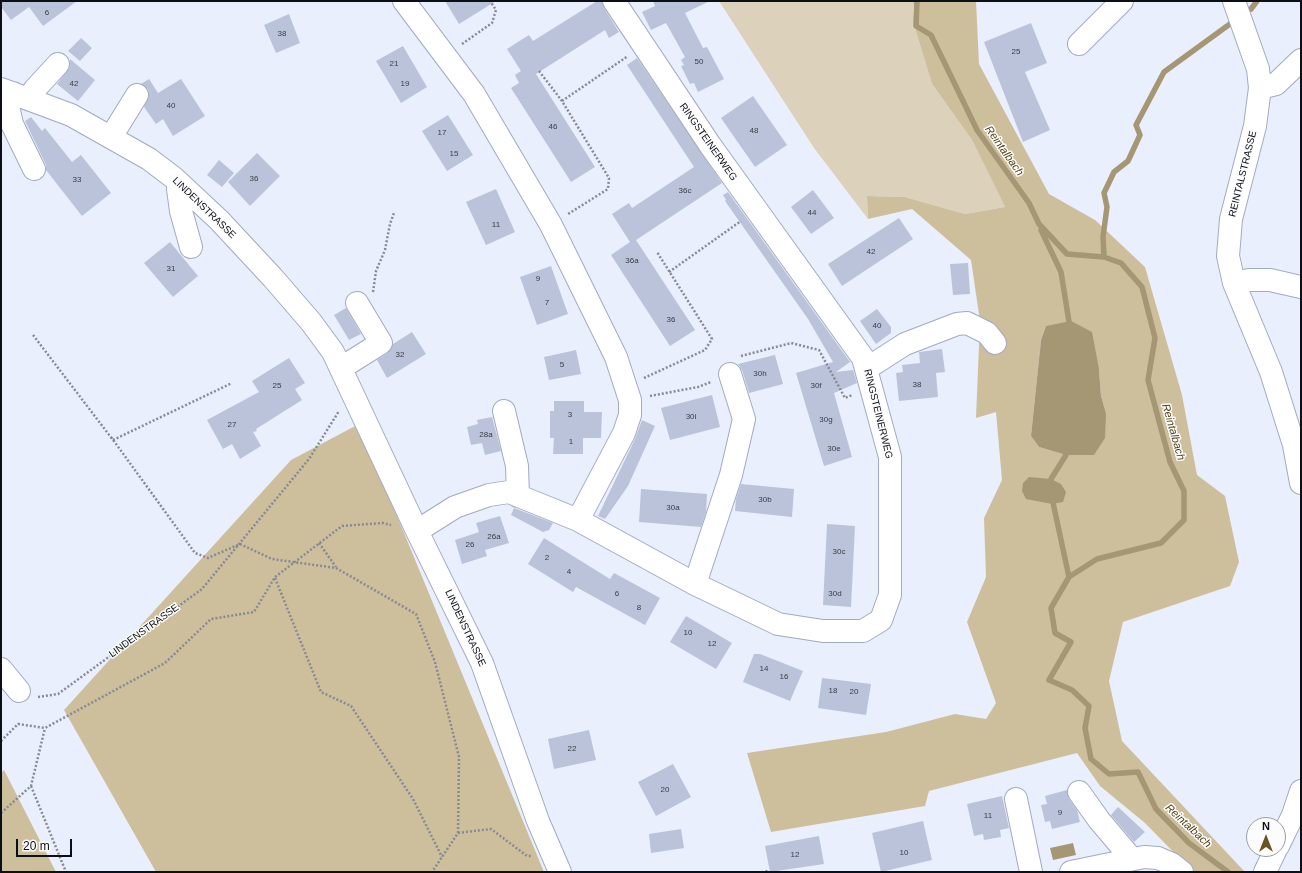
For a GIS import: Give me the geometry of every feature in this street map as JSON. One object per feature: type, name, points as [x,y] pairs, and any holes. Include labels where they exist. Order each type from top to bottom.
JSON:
[{"type":"street","points":[[404,1],[474,94],[551,224],[616,357],[628,393],[630,415],[624,433],[578,520]]},
{"type":"street","name":"RINGSTEINERWEG","points":[[417,531],[455,508],[489,495],[509,492],[578,520],[695,584],[778,624],[823,631],[863,631],[881,620],[890,595],[890,457],[863,358],[710,146],[614,1]]},
{"type":"street","points":[[1080,44],[1122,1]]},
{"type":"street","name":"REINTALSTRASSE","points":[[1234,1],[1258,69],[1260,88],[1255,126],[1231,219],[1228,256],[1234,283],[1271,372],[1294,444],[1301,483]]},
{"type":"street","points":[[1260,88],[1276,84],[1301,60]]},
{"type":"street","points":[[34,169],[12,124],[8,106],[14,94],[35,89],[58,64]]},
{"type":"street","name":"LINDENSTRASSE","points":[[14,94],[71,115],[149,158],[220,220],[311,322],[333,352],[417,531],[482,663],[538,821],[557,865]]},
{"type":"street","points":[[111,137],[137,95]]},
{"type":"street","points":[[180,184],[178,189],[181,211],[191,247]]},
{"type":"street","points":[[1234,283],[1248,280],[1270,280],[1301,287]]},
{"type":"street","points":[[341,368],[381,343],[358,305]]},
{"type":"street","points":[[868,378],[905,344],[957,324],[967,323],[987,333],[995,343]]},
{"type":"street","points":[[695,584],[731,475],[744,419],[730,374]]},
{"type":"street","points":[[504,411],[517,466],[518,496]]},
{"type":"street","points":[[1,669],[19,691]]},
{"type":"street","points":[[1286,829],[1293,815],[1301,791]]},
{"type":"street","points":[[1080,792],[1098,820],[1132,859]]},
{"type":"street","points":[[1016,799],[1031,872]]},
{"type":"street","points":[[1071,872],[1144,857],[1158,858],[1172,864],[1182,872]]},
{"type":"street","points":[[1265,872],[1272,857]]},
{"type":"path","points":[[445,56],[492,23],[496,10],[490,1]]},
{"type":"path","points":[[562,100],[644,46]]},
{"type":"path","points":[[539,71],[562,100],[609,178],[608,189],[551,224]]},
{"type":"path","points":[[669,272],[756,210]]},
{"type":"path","points":[[358,305],[365,304],[371,297],[376,271],[385,250],[390,224],[394,213]]},
{"type":"path","points":[[628,393],[705,350],[712,340],[657,252]]},
{"type":"path","points":[[33,336],[111,437],[195,553],[208,558],[240,544],[272,559],[336,568],[416,614],[435,662],[459,757],[458,833],[432,872]]},
{"type":"path","points":[[628,393],[698,387],[730,374],[736,358],[791,343],[819,350],[845,398],[868,378]]},
{"type":"path","points":[[111,437],[112,440],[232,383]]},
{"type":"path","name":"LINDENSTRASSE","points":[[19,691],[35,697],[58,694],[202,589],[309,459],[352,391]]},
{"type":"path","points":[[1,741],[18,724],[45,728],[166,663],[211,619],[254,612],[275,577],[342,526],[383,523],[417,531]]},
{"type":"path","points":[[319,543],[336,568]]},
{"type":"path","points":[[275,577],[321,692],[351,706],[413,799],[442,857]]},
{"type":"path","points":[[1,813],[31,786],[45,728]]},
{"type":"path","points":[[31,786],[66,872]]},
{"type":"path","points":[[458,833],[491,829],[528,856],[557,865]]},
{"type":"shaded area","points":[[719,1],[913,1],[913,22],[932,84],[972,140],[1005,207],[965,214],[905,197],[867,196],[868,219],[814,148]]},
{"type":"shaded area","points":[[913,1],[976,1],[979,64],[1049,194],[1095,220],[1145,267],[1182,395],[1197,475],[1225,496],[1239,562],[1230,586],[1123,622],[1109,681],[1122,741],[1245,872],[1193,872],[1145,823],[1100,786],[1077,753],[929,791],[925,806],[771,832],[747,753],[886,732],[955,714],[986,719],[996,703],[967,622],[986,577],[984,518],[1002,480],[996,412],[976,418],[980,321],[971,260],[912,209],[868,219],[867,196],[905,197],[965,214],[1005,207],[972,140],[932,84],[913,22]],"holes":[[[1046,326],[1099,369],[1101,396],[1106,413],[1094,455],[1066,455],[1039,447],[1031,436],[1041,340]]]},
{"type":"shaded area","points":[[1071,321],[1092,332],[1099,369],[1101,396],[1106,413],[1105,438],[1094,455],[1066,455],[1039,447],[1031,436],[1041,340],[1046,326]]},
{"type":"shaded area","points":[[359,424],[544,872],[156,872],[64,710],[291,460]]},
{"type":"shaded area","points":[[1029,477],[1051,479],[1061,484],[1066,492],[1063,502],[1052,504],[1026,499],[1022,491],[1023,483]]},
{"type":"shaded area","points":[[4,770],[56,872],[1,872],[1,773]]},
{"type":"shaded area","points":[[1073,843],[1076,855],[1053,860],[1050,848]]},
{"type":"building","points":[[1,1],[77,1],[43,26],[29,7],[11,20],[1,7]]},
{"type":"building","points":[[445,1],[496,1],[459,24]]},
{"type":"building","points":[[597,1],[602,1],[604,8],[619,32],[609,38],[605,30],[536,74],[595,167],[571,182],[511,88],[519,83],[515,75],[521,71],[507,49],[529,35],[533,41]]},
{"type":"building","points":[[653,1],[710,1],[685,13],[703,48],[707,47],[724,79],[698,92],[694,83],[690,84],[681,66],[684,65],[681,60],[685,57],[666,23],[651,30],[642,12],[655,6]]},
{"type":"building","points":[[289,14],[300,43],[276,53],[264,25]]},
{"type":"building","points":[[1031,23],[1047,63],[1025,72],[1050,130],[1023,142],[984,42]]},
{"type":"building","points":[[81,38],[92,48],[80,61],[68,51]]},
{"type":"building","points":[[403,46],[427,87],[401,103],[376,61]]},
{"type":"building","points":[[637,58],[722,183],[636,240],[695,330],[670,346],[611,255],[630,242],[612,214],[629,203],[632,208],[694,167],[627,65]]},
{"type":"building","points":[[70,59],[95,80],[78,101],[57,84],[70,67]]},
{"type":"building","points":[[149,79],[158,93],[181,79],[205,116],[173,136],[163,119],[156,124],[144,107],[149,95],[148,89],[141,84]]},
{"type":"building","points":[[753,96],[787,145],[755,167],[721,118]]},
{"type":"building","points":[[448,115],[473,155],[447,171],[422,131]]},
{"type":"building","points":[[31,117],[42,131],[45,128],[72,162],[81,155],[111,193],[82,216],[46,170],[46,165],[25,121]]},
{"type":"building","points":[[257,153],[280,176],[250,206],[228,182]]},
{"type":"building","points":[[219,160],[234,173],[222,187],[207,175]]},
{"type":"building","points":[[496,189],[515,232],[486,245],[466,202]]},
{"type":"building","points":[[813,190],[834,218],[811,234],[791,207]]},
{"type":"building","points":[[728,192],[850,362],[836,372],[853,370],[857,383],[834,393],[852,457],[824,466],[796,373],[833,362],[808,319],[725,201],[726,200],[723,195]]},
{"type":"building","points":[[899,218],[913,239],[842,286],[828,264]]},
{"type":"building","points":[[170,242],[198,276],[173,297],[144,263]]},
{"type":"building","points":[[968,263],[970,294],[953,295],[950,264]]},
{"type":"building","points":[[551,266],[568,314],[537,325],[520,277]]},
{"type":"building","points":[[346,308],[361,334],[349,340],[334,315]]},
{"type":"building","points":[[877,309],[891,327],[891,333],[876,344],[860,321]]},
{"type":"building","points":[[412,332],[426,354],[387,378],[377,360],[388,353],[393,344]]},
{"type":"building","points":[[942,349],[945,372],[936,373],[938,397],[899,401],[896,373],[903,372],[902,365],[920,363],[919,352]]},
{"type":"building","points":[[576,350],[581,374],[549,380],[544,357]]},
{"type":"building","points":[[775,355],[783,384],[749,393],[742,370],[738,364]]},
{"type":"building","points":[[289,358],[305,383],[295,389],[302,400],[256,429],[257,431],[253,432],[261,446],[240,459],[232,444],[223,449],[207,420],[259,392],[252,381]]},
{"type":"building","points":[[712,395],[720,427],[670,440],[661,408]]},
{"type":"building","points":[[554,401],[584,401],[584,412],[602,412],[601,438],[583,438],[583,454],[553,454],[554,438],[550,438],[550,411],[554,411]]},
{"type":"building","points":[[492,417],[501,451],[485,455],[482,443],[471,445],[467,427],[478,424],[477,420]]},
{"type":"building","points":[[642,420],[655,426],[628,486],[605,519],[598,516],[635,439]]},
{"type":"building","points":[[741,484],[794,489],[792,517],[735,511],[736,499]]},
{"type":"building","points":[[641,489],[707,494],[706,512],[701,527],[639,522]]},
{"type":"building","points":[[514,508],[553,523],[549,530],[543,532],[511,515]]},
{"type":"building","points":[[500,516],[509,543],[485,550],[487,556],[462,564],[455,540],[479,532],[476,523]]},
{"type":"building","points":[[827,524],[855,526],[851,607],[823,605]]},
{"type":"building","points":[[544,538],[610,579],[614,573],[660,598],[645,625],[576,587],[573,592],[528,564]]},
{"type":"building","points":[[686,616],[732,643],[716,669],[670,642]]},
{"type":"building","points":[[754,654],[760,654],[803,671],[790,701],[743,682]]},
{"type":"building","points":[[822,678],[871,684],[866,715],[818,708]]},
{"type":"building","points":[[589,730],[596,760],[554,769],[548,739]]},
{"type":"building","points":[[673,764],[691,797],[656,816],[638,782]]},
{"type":"building","points":[[1067,790],[1069,799],[1077,810],[1080,822],[1052,829],[1050,821],[1045,822],[1041,805],[1047,804],[1045,796]]},
{"type":"building","points":[[1002,796],[1009,828],[1000,830],[1001,837],[984,840],[983,834],[974,836],[967,804]]},
{"type":"building","points":[[1118,807],[1145,832],[1134,842],[1111,815]]},
{"type":"building","points":[[923,821],[932,860],[881,872],[872,833]]},
{"type":"building","points":[[681,829],[684,848],[651,853],[649,834]]},
{"type":"building","points":[[819,836],[824,864],[770,872],[765,846]]},
{"type":"waterway","name":"Reintalbach","points":[[917,1],[916,26],[931,35],[977,130],[1029,203],[1039,224],[1067,254],[1104,257],[1121,263],[1142,287],[1155,338],[1148,380],[1170,462],[1184,491],[1184,520],[1161,543],[1097,559],[1069,577],[1051,608],[1055,633],[1071,642],[1049,680],[1072,690],[1089,706],[1085,728],[1091,759],[1109,774],[1138,772],[1156,809],[1189,843],[1228,872]]},
{"type":"waterway","points":[[1251,9],[1257,1]]},
{"type":"waterway","points":[[1104,257],[1103,237],[1107,207],[1104,193],[1114,172],[1128,161],[1140,135],[1136,125],[1164,72],[1234,21]]},
{"type":"waterway","points":[[1041,230],[1061,272],[1070,328]]},
{"type":"waterway","points":[[1051,485],[1051,479],[1066,455],[1066,448]]},
{"type":"waterway","points":[[1052,498],[1069,577]]}]
